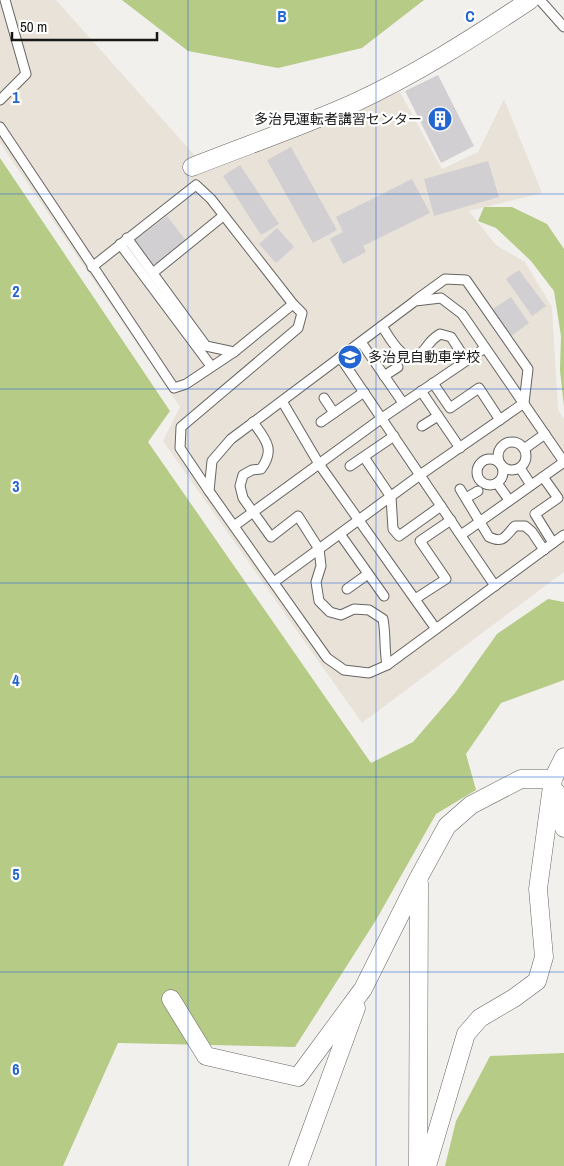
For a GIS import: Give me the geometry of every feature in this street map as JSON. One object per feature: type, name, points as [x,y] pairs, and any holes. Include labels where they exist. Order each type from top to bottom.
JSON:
[{"type":"street","points":[[192,167],[359,100],[407,76],[488,28],[530,0]]},
{"type":"street","points":[[427,1166],[466,1034],[480,1018],[537,982],[544,957],[538,889],[553,779],[564,757]]},
{"type":"street","points":[[298,1166],[363,989],[419,877],[447,826],[471,805],[521,779],[553,779]]},
{"type":"street","points":[[553,779],[564,828]]},
{"type":"street","points":[[418,1166],[419,877]]},
{"type":"street","points":[[171,999],[206,1056],[298,1077],[363,989]]},
{"type":"lane","points":[[0,100],[26,74],[5,0]]},
{"type":"lane","points":[[540,0],[564,27]]},
{"type":"lane","points":[[0,127],[174,388],[186,384],[234,352],[293,304]]},
{"type":"lane","points":[[92,267],[196,185],[211,199],[302,313],[298,328],[181,427],[180,448],[327,658],[344,670],[369,673],[387,664],[564,535]]},
{"type":"lane","points":[[154,272],[223,216]]},
{"type":"lane","points":[[124,241],[154,272],[206,346],[234,352]]},
{"type":"lane","points":[[124,241],[211,366]]},
{"type":"lane","points":[[209,491],[212,461],[231,439],[445,279],[466,280],[528,369],[524,403],[420,475],[274,582]]},
{"type":"lane","points":[[415,301],[440,298],[462,314],[564,462],[461,535]]},
{"type":"lane","points":[[382,326],[399,351],[409,357],[419,356],[430,340],[440,334],[451,337],[466,360]]},
{"type":"lane","points":[[361,342],[403,404]]},
{"type":"lane","points":[[234,526],[382,418],[485,348]]},
{"type":"lane","points":[[340,357],[495,586]]},
{"type":"lane","points":[[384,376],[398,367]]},
{"type":"lane","points":[[433,383],[450,408],[479,388],[500,420]]},
{"type":"lane","points":[[421,391],[460,448]]},
{"type":"lane","points":[[321,422],[364,392]]},
{"type":"lane","points":[[324,398],[334,413]]},
{"type":"lane","points":[[282,401],[319,464],[436,629]]},
{"type":"lane","points":[[422,426],[438,416]]},
{"type":"lane","points":[[253,422],[268,444],[268,460],[262,469],[252,470],[243,475],[240,486],[243,498],[271,537],[298,516],[319,549],[321,566],[316,582],[319,601],[330,612],[341,615],[354,610],[369,610],[383,620],[386,635],[384,649],[387,664]]},
{"type":"lane","points":[[524,449],[545,434]]},
{"type":"lane","points":[[350,466],[394,436]]},
{"type":"lane","points":[[501,465],[498,456],[504,445],[513,442],[524,449],[525,463],[520,468],[514,470],[509,470],[501,465],[498,462],[490,459],[482,461],[477,468],[477,476],[482,484],[491,486],[497,483],[503,474],[501,465]]},
{"type":"lane","points":[[364,457],[391,497],[393,529],[399,536],[441,506]]},
{"type":"lane","points":[[520,468],[532,485]]},
{"type":"lane","points":[[543,477],[558,498],[536,514],[554,543]]},
{"type":"lane","points":[[497,483],[509,500]]},
{"type":"lane","points":[[460,489],[481,520],[489,537],[497,540],[503,539],[515,526],[525,526],[532,532],[544,550]]},
{"type":"lane","points":[[466,498],[478,491]]},
{"type":"lane","points":[[415,599],[446,579],[420,541],[451,520]]},
{"type":"lane","points":[[340,534],[384,596]]},
{"type":"lane","points":[[347,589],[368,574]]},
{"type":"shaded area","name":"多治見自動車学校","points":[[0,0],[56,0],[206,168],[400,92],[442,169],[478,152],[504,99],[542,193],[469,211],[496,245],[525,262],[552,307],[558,410],[564,419],[564,572],[362,723],[163,441],[180,407],[0,143]]},
{"type":"green space","points":[[122,0],[424,0],[362,48],[278,68],[188,51]]},
{"type":"green space","points":[[0,158],[170,411],[148,442],[371,763],[413,742],[455,693],[497,634],[548,599],[564,602],[564,680],[501,703],[466,754],[476,790],[436,814],[376,920],[295,1047],[118,1043],[63,1166],[0,1166]]},
{"type":"green space","points":[[484,207],[512,207],[547,224],[564,249],[564,407],[560,370],[561,336],[554,291],[531,261],[496,228],[478,221]]},
{"type":"green space","points":[[564,1053],[564,1166],[445,1166],[456,1121],[490,1056]]},
{"type":"building","name":"多治見運転者講習センター","points":[[438,75],[474,146],[441,163],[405,91]]},
{"type":"building","points":[[291,147],[337,230],[313,243],[267,160]]},
{"type":"building","points":[[488,161],[499,197],[434,216],[424,179]]},
{"type":"building","points":[[240,165],[279,224],[261,235],[223,176]]},
{"type":"building","points":[[412,179],[430,213],[363,246],[366,252],[343,264],[330,239],[343,232],[336,217]]},
{"type":"building","points":[[167,216],[187,242],[154,267],[134,241]]},
{"type":"building","points":[[277,228],[294,247],[276,263],[259,244]]},
{"type":"building","points":[[519,270],[546,306],[532,316],[506,279]]},
{"type":"building","points":[[511,297],[529,323],[508,338],[490,311]]},
{"type":"place","name":"多治見運転者講習センター","points":[[440,119]]},
{"type":"place","name":"多治見自動車学校","points":[[350,357]]}]
